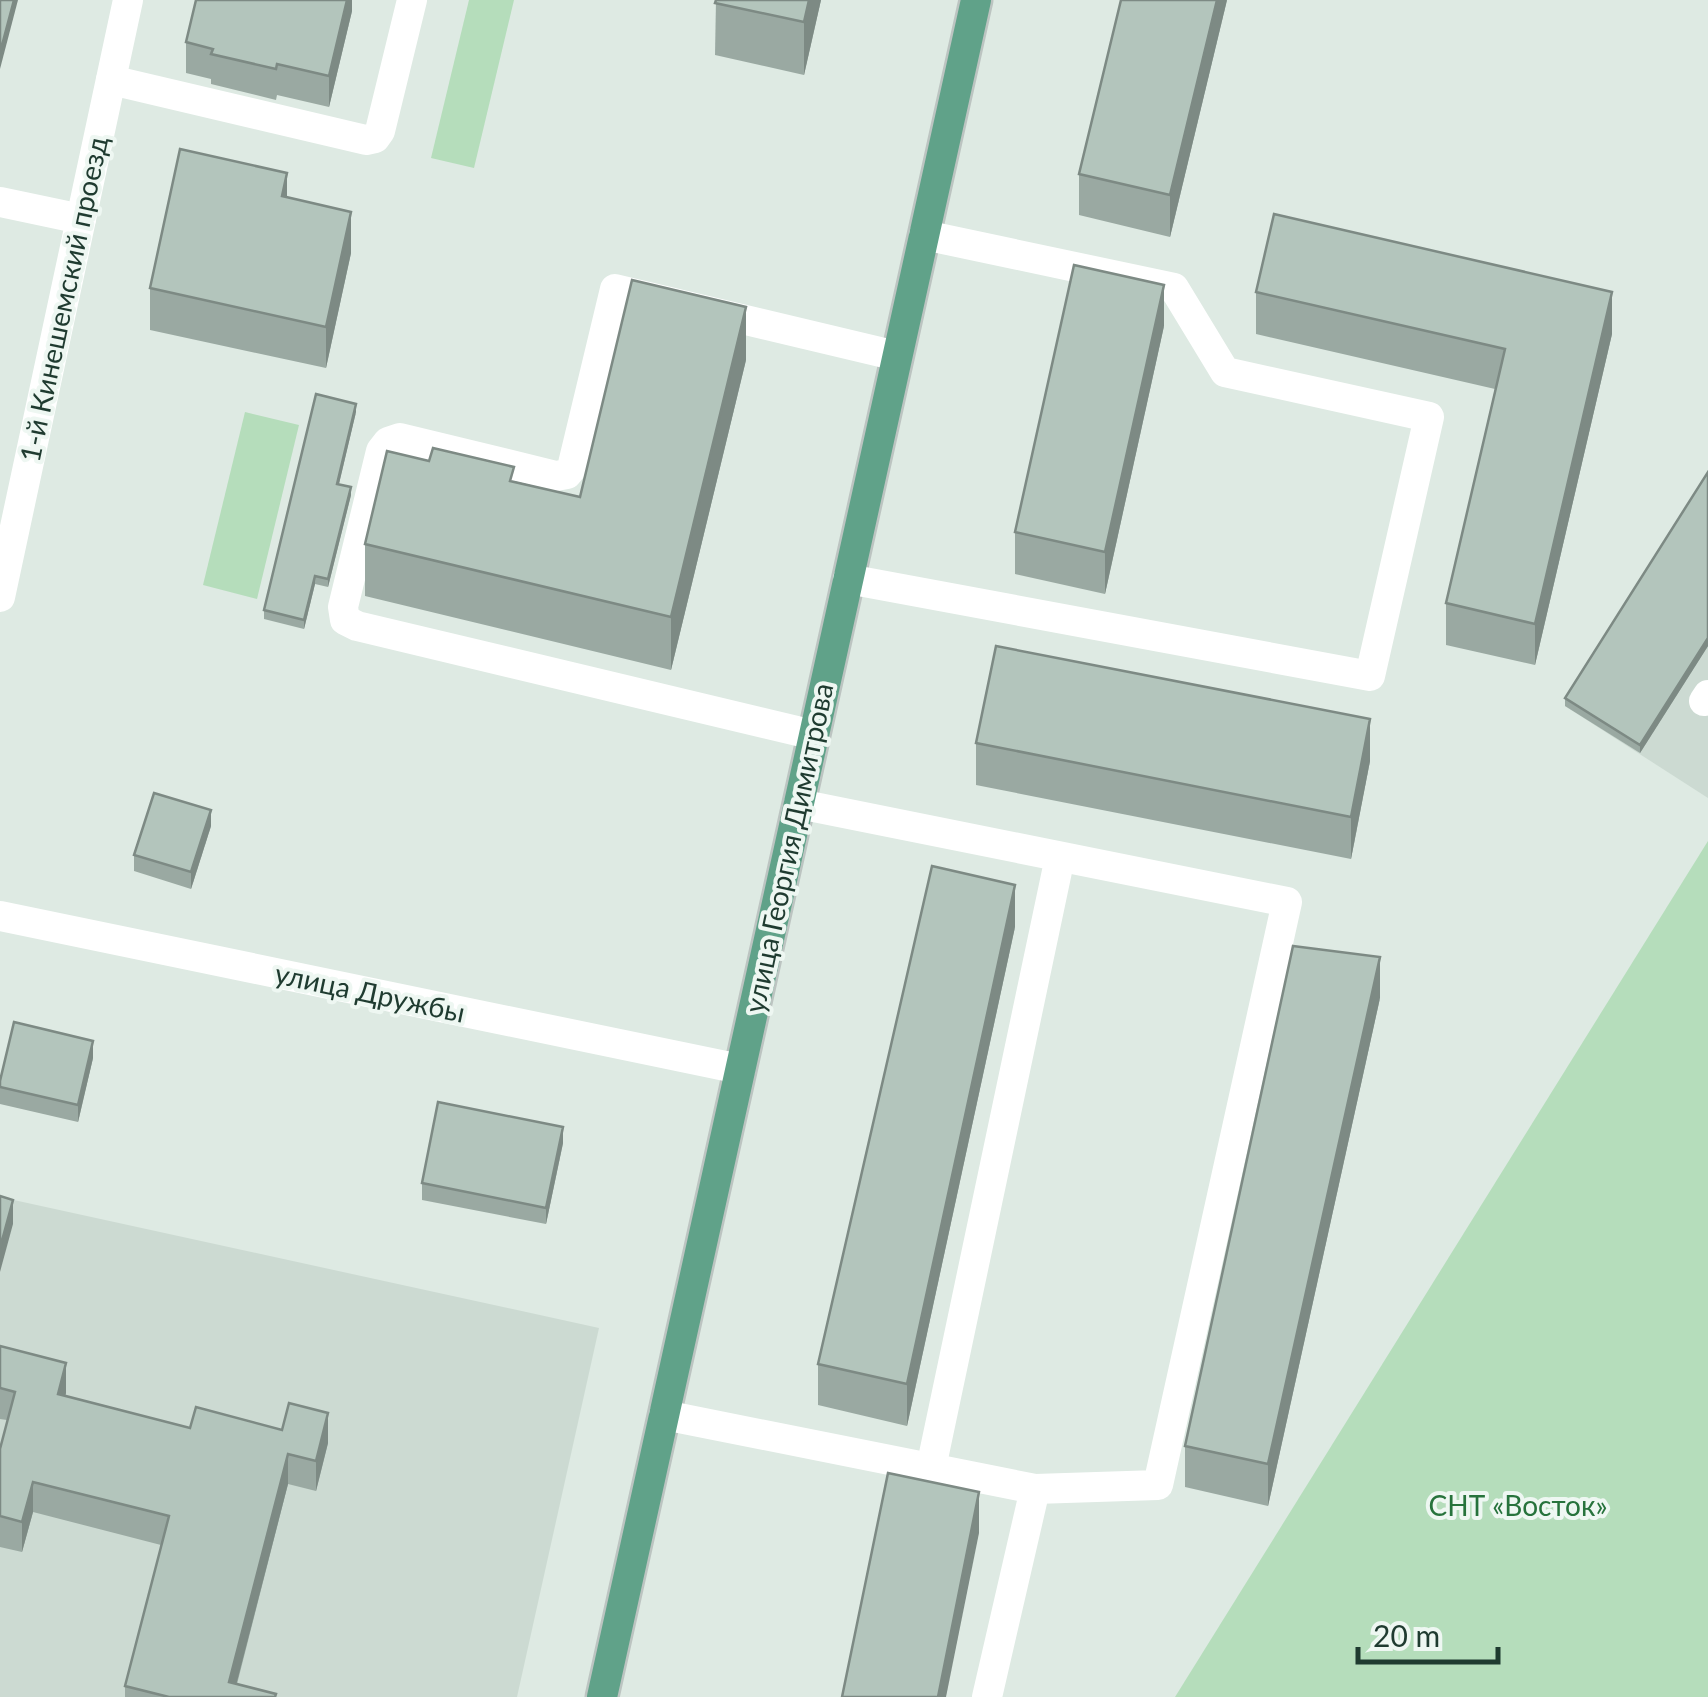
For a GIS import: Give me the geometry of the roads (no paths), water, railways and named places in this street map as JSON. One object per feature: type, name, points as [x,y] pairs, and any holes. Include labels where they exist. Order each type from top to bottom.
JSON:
[{"type":"main road","name":"улица Георгия Димитрова","points":[[602,1697],[976,0]]},
{"type":"street","name":"1-й Кинешемский проезд","points":[[0,597],[128,0]]},
{"type":"street","points":[[111,80],[366,140],[375,138],[380,131],[412,0]]},
{"type":"street","points":[[0,202],[81,219]]},
{"type":"street","points":[[848,579],[1370,676],[1429,416],[1226,372],[1174,288],[924,235]]},
{"type":"street","points":[[814,735],[357,626],[345,620],[344,607],[381,452],[388,442],[400,438],[556,476],[567,474],[572,468],[615,289],[897,356]]},
{"type":"street","points":[[664,1415],[1035,1488],[1158,1485],[1287,902],[798,804]]},
{"type":"street","points":[[931,1468],[1060,856]]},
{"type":"street","name":"улица Дружбы","points":[[0,916],[740,1068]]},
{"type":"street","points":[[987,1697],[1035,1488]]},
{"type":"park label","name":"СНТ «Восток»","points":[[1518,1506]]}]
